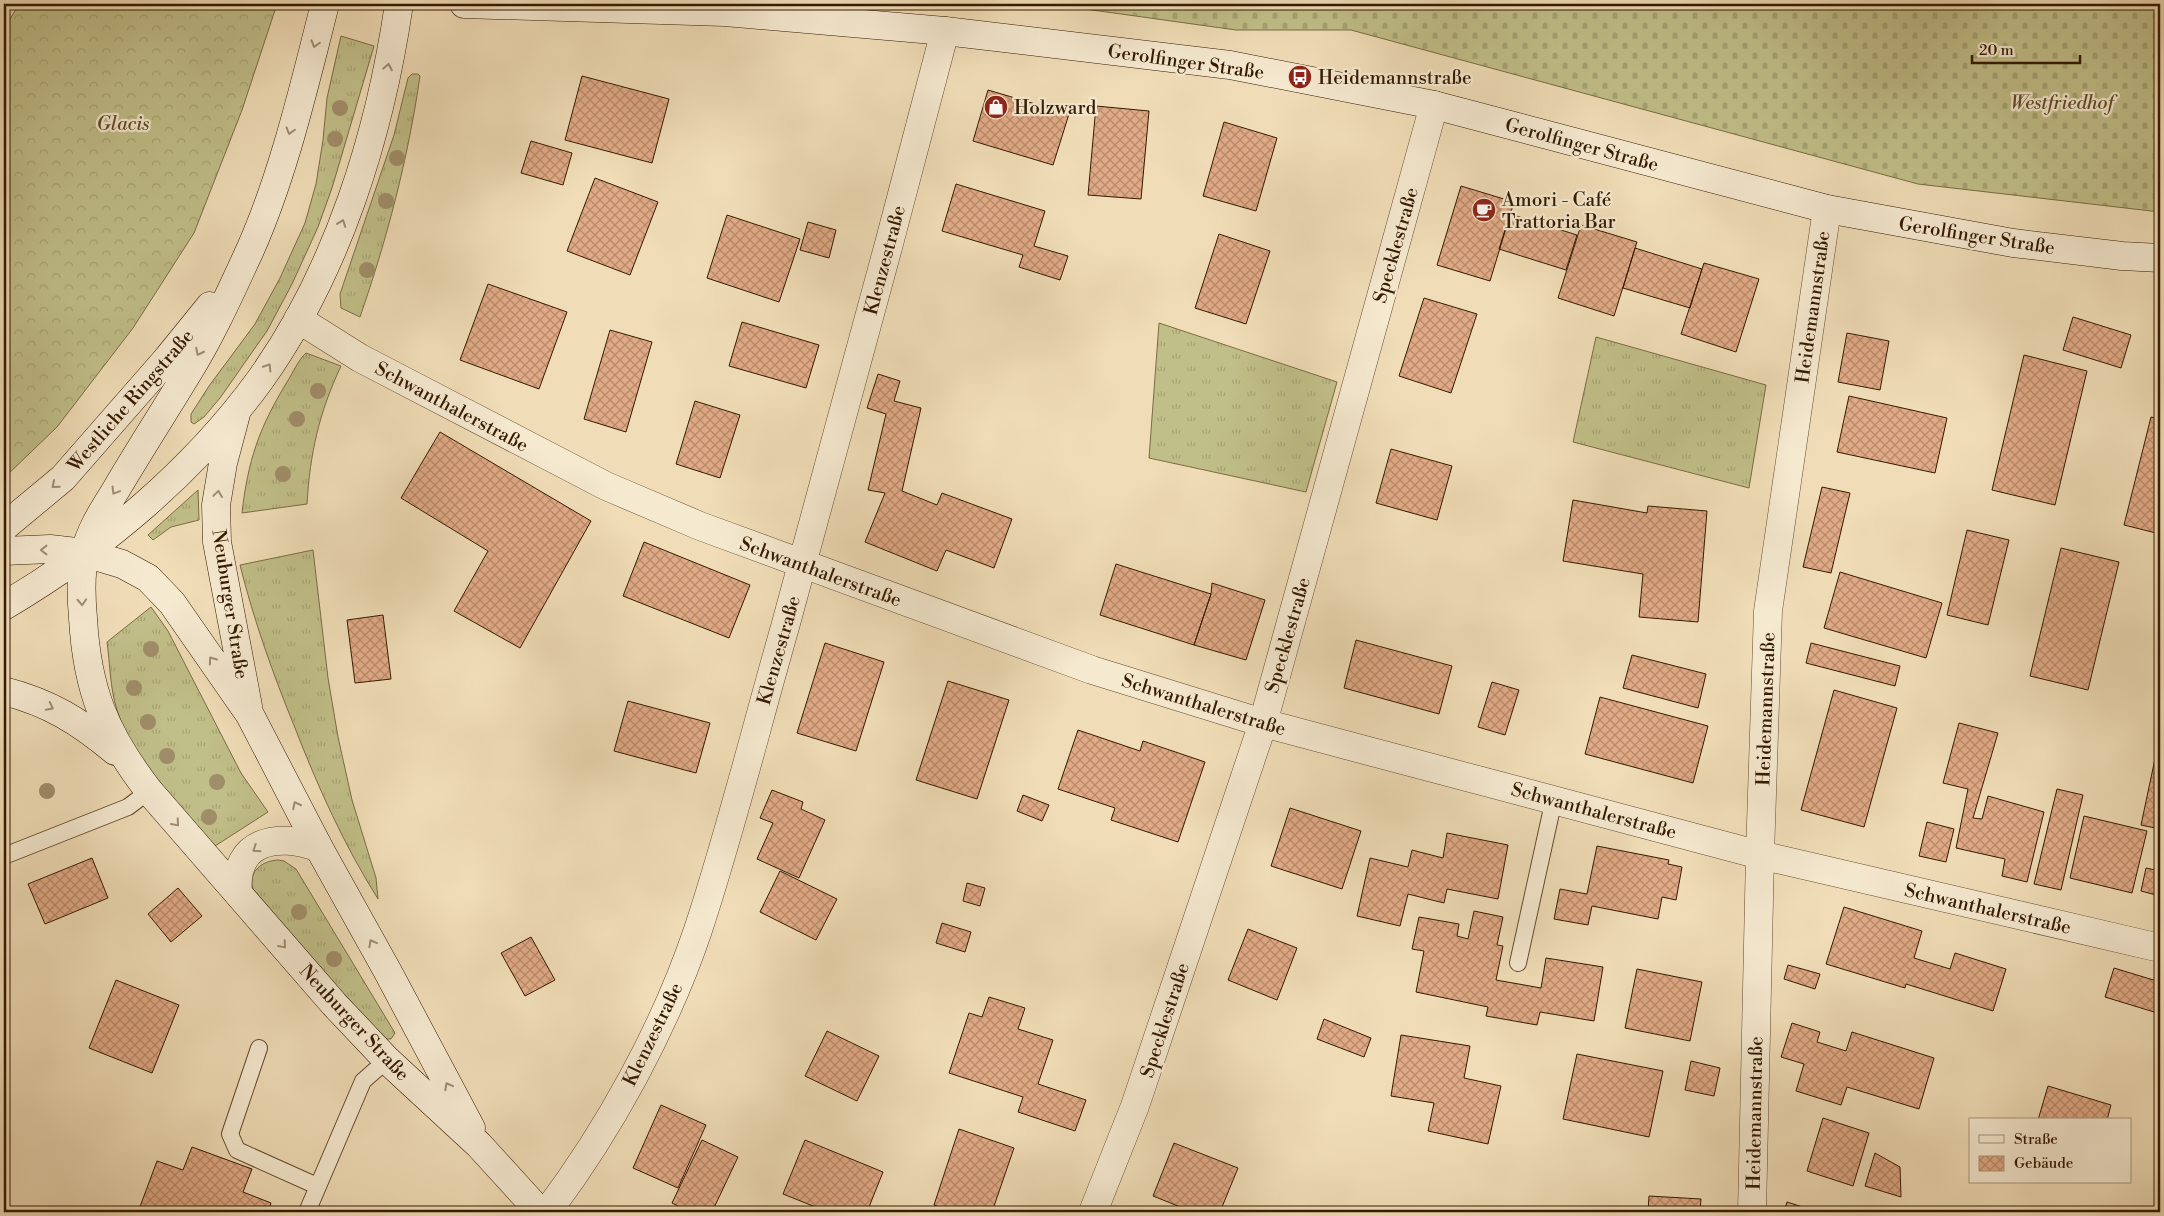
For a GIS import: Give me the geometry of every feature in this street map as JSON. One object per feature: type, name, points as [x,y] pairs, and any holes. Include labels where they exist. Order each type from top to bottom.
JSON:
[{"type":"street","name":"Westliche Ringstraße","points":[[85,553],[93,528],[189,372],[245,262],[263,219],[283,158],[325,4]]},
{"type":"street","points":[[4,606],[85,553],[137,512],[183,468],[239,406],[260,379],[298,319],[335,241],[362,168],[383,95],[399,4]]},
{"type":"street","name":"Gerolfinger Straße","points":[[464,4],[725,12],[945,31],[1230,65],[1434,105],[1827,209],[2013,243],[2122,256],[2160,258]]},
{"type":"street","name":"Klenzestraße","points":[[547,1212],[566,1188],[621,1098],[663,1016],[697,932],[802,564],[945,31]]},
{"type":"street","name":"Specklestraße","points":[[1093,1212],[1135,1106],[1263,723],[1434,105]]},
{"type":"street","name":"Heidemannstraße","points":[[1752,1212],[1760,855],[1768,611],[1827,209]]},
{"type":"street","name":"Westliche Ringstraße","points":[[4,527],[63,478],[167,359],[245,262]]},
{"type":"street","name":"Schwanthalerstraße","points":[[298,319],[360,358],[606,486],[700,526],[1083,666],[1263,723],[1760,855],[2160,948]]},
{"type":"street","name":"Neuburger Straße","points":[[239,406],[222,463],[216,505],[217,542],[250,715]]},
{"type":"street","name":"Neuburger Straße","points":[[4,551],[50,549],[85,553],[122,564],[148,578],[172,602],[250,715],[319,848],[388,972],[479,1145]]},
{"type":"street","name":"Neuburger Straße","points":[[85,553],[81,590],[86,663],[99,708],[123,758]]},
{"type":"street","name":"Neuburger Straße","points":[[4,691],[34,699],[86,726],[123,758],[149,791],[334,1004],[386,1060],[479,1145],[540,1212]]},
{"type":"street","points":[[238,893],[236,877],[240,864],[259,845],[284,839],[299,841],[319,848]]},
{"type":"lane","points":[[4,856],[128,807],[149,791]]},
{"type":"lane","points":[[1518,963],[1554,799]]},
{"type":"lane","points":[[259,1048],[230,1134],[233,1142],[237,1150],[317,1186]]},
{"type":"lane","points":[[307,1212],[363,1081],[386,1060]]},
{"type":"green space","name":"Glacis","points":[[19,4],[277,4],[242,110],[194,233],[133,328],[57,427],[4,478],[4,29]]},
{"type":"green space","name":"Westfriedhof","points":[[1049,4],[2160,4],[2160,212],[1918,184],[1351,30],[1236,30]]},
{"type":"green space","points":[[341,36],[374,46],[332,188],[318,227],[292,284],[267,331],[220,398],[204,417],[194,424],[191,422],[191,414],[209,386],[255,324],[280,278],[305,223],[316,184],[327,98]]},
{"type":"green space","points":[[412,74],[420,76],[403,168],[388,228],[360,317],[341,308],[340,294],[394,135],[408,78]]},
{"type":"green space","points":[[1159,323],[1337,382],[1306,492],[1149,458]]},
{"type":"green space","points":[[1596,337],[1766,385],[1749,488],[1573,442]]},
{"type":"green space","points":[[306,353],[341,366],[333,383],[317,433],[310,468],[307,504],[242,513],[251,460],[262,430],[277,399]]},
{"type":"green space","points":[[198,490],[199,520],[171,527],[153,540],[148,535]]},
{"type":"green space","points":[[313,550],[328,678],[338,737],[352,800],[376,878],[378,899],[343,837],[322,794],[264,647],[240,565]]},
{"type":"green space","points":[[151,607],[168,631],[241,773],[268,812],[215,846],[172,799],[146,766],[125,730],[117,710],[107,642]]},
{"type":"green space","points":[[284,861],[296,869],[395,1033],[391,1039],[383,1039],[253,889],[254,872],[267,862]]},
{"type":"building","points":[[582,76],[669,99],[652,163],[565,140]]},
{"type":"building","points":[[988,90],[1069,114],[1053,165],[973,141]]},
{"type":"building","points":[[1096,106],[1149,111],[1141,199],[1088,195]]},
{"type":"building","points":[[1224,122],[1277,138],[1256,211],[1203,196]]},
{"type":"building","points":[[531,141],[572,153],[563,185],[521,173]]},
{"type":"building","points":[[595,178],[658,202],[630,275],[567,251]]},
{"type":"building","points":[[956,184],[1045,211],[1034,246],[1068,256],[1060,280],[1019,267],[1023,255],[942,231]]},
{"type":"building","points":[[1461,186],[1514,202],[1490,281],[1437,265]]},
{"type":"building","points":[[1510,214],[1577,235],[1566,270],[1499,249]]},
{"type":"building","points":[[727,215],[800,239],[779,302],[707,278]]},
{"type":"building","points":[[808,222],[836,230],[829,258],[800,250]]},
{"type":"building","points":[[1581,225],[1637,242],[1614,316],[1558,298]]},
{"type":"building","points":[[1219,234],[1270,251],[1246,324],[1195,308]]},
{"type":"building","points":[[1635,248],[1702,269],[1690,308],[1623,288]]},
{"type":"building","points":[[1704,263],[1759,279],[1736,352],[1681,334]]},
{"type":"building","points":[[488,284],[567,312],[539,389],[460,360]]},
{"type":"building","points":[[1424,298],[1477,314],[1451,393],[1399,376]]},
{"type":"building","points":[[2073,317],[2131,335],[2121,368],[2063,350]]},
{"type":"building","points":[[742,322],[819,345],[806,388],[729,366]]},
{"type":"building","points":[[610,330],[652,342],[626,432],[584,419]]},
{"type":"building","points":[[1847,333],[1889,341],[1880,390],[1838,382]]},
{"type":"building","points":[[2024,355],[2087,371],[2055,505],[1992,490]]},
{"type":"building","points":[[878,374],[900,381],[894,401],[921,408],[902,491],[937,505],[942,493],[1012,519],[994,568],[946,550],[937,571],[865,542],[885,493],[868,490],[886,414],[867,408]]},
{"type":"building","points":[[1849,396],[1947,418],[1935,473],[1837,452]]},
{"type":"building","points":[[695,401],[740,415],[720,478],[676,464]]},
{"type":"building","points":[[2151,417],[2160,419],[2160,534],[2124,525]]},
{"type":"building","points":[[440,432],[591,521],[520,648],[454,611],[488,551],[401,498]]},
{"type":"building","points":[[1391,449],[1452,466],[1437,520],[1376,503]]},
{"type":"building","points":[[1822,487],[1850,493],[1831,573],[1803,567]]},
{"type":"building","points":[[1573,500],[1647,513],[1648,506],[1707,511],[1698,622],[1639,617],[1643,574],[1563,561]]},
{"type":"building","points":[[1967,530],[2009,540],[1988,625],[1947,615]]},
{"type":"building","points":[[644,542],[750,585],[729,638],[623,596]]},
{"type":"building","points":[[2061,548],[2119,562],[2088,690],[2030,676]]},
{"type":"building","points":[[1116,564],[1211,594],[1194,645],[1100,615]]},
{"type":"building","points":[[1840,572],[1942,603],[1926,658],[1824,628]]},
{"type":"building","points":[[1212,583],[1265,600],[1246,660],[1194,645],[1211,594]]},
{"type":"building","points":[[383,615],[391,679],[355,683],[347,620]]},
{"type":"building","points":[[1356,640],[1452,666],[1439,714],[1344,688]]},
{"type":"building","points":[[825,643],[884,662],[856,751],[797,733]]},
{"type":"building","points":[[1811,643],[1900,666],[1895,686],[1806,663]]},
{"type":"building","points":[[1632,655],[1706,674],[1698,708],[1623,688]]},
{"type":"building","points":[[948,681],[1009,700],[977,799],[916,780]]},
{"type":"building","points":[[1492,682],[1519,690],[1505,735],[1478,727]]},
{"type":"building","points":[[1834,690],[1897,708],[1864,827],[1801,810]]},
{"type":"building","points":[[1600,697],[1708,726],[1693,783],[1585,754]]},
{"type":"building","points":[[628,701],[710,723],[696,773],[614,751]]},
{"type":"building","points":[[1959,723],[1998,733],[1973,818],[1982,819],[1988,796],[2044,812],[2027,882],[2002,876],[2005,859],[1956,848],[1968,789],[1943,783]]},
{"type":"building","points":[[1078,730],[1140,751],[1143,741],[1205,762],[1178,842],[1111,820],[1115,808],[1058,789]]},
{"type":"building","points":[[2156,754],[2160,755],[2160,829],[2141,825]]},
{"type":"building","points":[[2057,789],[2083,795],[2061,890],[2034,884]]},
{"type":"building","points":[[772,790],[803,802],[801,809],[825,820],[799,878],[757,859],[773,823],[760,818]]},
{"type":"building","points":[[1023,795],[1049,805],[1042,821],[1017,811]]},
{"type":"building","points":[[1290,808],[1361,831],[1342,889],[1271,866]]},
{"type":"building","points":[[2084,816],[2147,831],[2132,893],[2070,878]]},
{"type":"building","points":[[1927,822],[1954,829],[1946,862],[1919,856]]},
{"type":"building","points":[[1447,833],[1508,845],[1498,899],[1447,889],[1444,903],[1408,894],[1400,926],[1357,916],[1370,858],[1408,867],[1412,850],[1443,858]]},
{"type":"building","points":[[1597,846],[1669,860],[1668,864],[1682,867],[1676,900],[1662,897],[1658,919],[1592,906],[1588,925],[1554,919],[1560,889],[1587,894]]},
{"type":"building","points":[[92,858],[108,898],[45,924],[28,884]]},
{"type":"building","points":[[2146,868],[2160,871],[2160,896],[2141,891]]},
{"type":"building","points":[[780,871],[837,899],[816,940],[760,912]]},
{"type":"building","points":[[967,883],[985,888],[980,906],[963,901]]},
{"type":"building","points":[[178,888],[202,916],[171,942],[148,914]]},
{"type":"building","points":[[1844,907],[1922,931],[1914,958],[1950,969],[1955,953],[2006,969],[1993,1011],[1906,984],[1905,988],[1826,964]]},
{"type":"building","points":[[1474,911],[1503,917],[1497,945],[1503,946],[1496,980],[1541,988],[1546,958],[1603,967],[1594,1021],[1540,1012],[1537,1025],[1486,1016],[1488,1007],[1416,992],[1424,951],[1412,949],[1419,917],[1459,924],[1457,936],[1468,939]]},
{"type":"building","points":[[942,923],[971,932],[965,952],[936,943]]},
{"type":"building","points":[[1248,929],[1297,948],[1277,1000],[1228,980]]},
{"type":"building","points":[[531,937],[555,980],[525,996],[501,953]]},
{"type":"building","points":[[1788,965],[1820,974],[1815,989],[1784,979]]},
{"type":"building","points":[[2114,968],[2160,982],[2160,992],[2154,1012],[2105,997]]},
{"type":"building","points":[[1637,969],[1702,982],[1690,1041],[1625,1028]]},
{"type":"building","points":[[116,980],[179,1005],[152,1073],[89,1048]]},
{"type":"building","points":[[989,997],[1025,1008],[1018,1029],[1053,1040],[1038,1084],[1086,1100],[1075,1131],[1018,1112],[1023,1097],[949,1073],[969,1013],[982,1017]]},
{"type":"building","points":[[1324,1019],[1371,1038],[1364,1057],[1317,1039]]},
{"type":"building","points":[[1792,1023],[1820,1032],[1817,1042],[1846,1051],[1852,1032],[1934,1058],[1919,1109],[1847,1087],[1841,1105],[1796,1091],[1804,1064],[1781,1057]]},
{"type":"building","points":[[827,1031],[879,1056],[857,1101],[805,1076]]},
{"type":"building","points":[[1401,1035],[1470,1046],[1464,1078],[1501,1086],[1488,1144],[1428,1131],[1434,1103],[1391,1096]]},
{"type":"building","points":[[1577,1054],[1663,1071],[1649,1137],[1563,1119]]},
{"type":"building","points":[[1691,1061],[1720,1068],[1714,1096],[1685,1090]]},
{"type":"building","points":[[2048,1086],[2111,1105],[2108,1118],[2039,1118]]},
{"type":"building","points":[[661,1105],[706,1125],[678,1188],[633,1168]]},
{"type":"building","points":[[1823,1118],[1869,1133],[1853,1186],[1807,1171]]},
{"type":"building","points":[[959,1129],[1014,1148],[992,1212],[953,1212],[934,1205]]},
{"type":"building","points":[[702,1140],[738,1157],[712,1212],[690,1212],[672,1203]]},
{"type":"building","points":[[805,1140],[883,1172],[867,1212],[828,1212],[783,1194]]},
{"type":"building","points":[[1174,1143],[1238,1168],[1220,1212],[1193,1212],[1153,1196]]},
{"type":"building","points":[[192,1147],[252,1169],[243,1192],[271,1203],[268,1212],[138,1212],[157,1161],[183,1170]]},
{"type":"building","points":[[1875,1153],[1900,1167],[1901,1197],[1865,1186]]},
{"type":"building","points":[[1649,1196],[1701,1199],[1700,1212],[1648,1212]]},
{"type":"building","points":[[1787,1202],[1812,1210],[1811,1212],[1784,1212]]},
{"type":"place","name":"Heidemannstraße","points":[[1300,77]]},
{"type":"place","name":"Holzward","points":[[996,107]]},
{"type":"place","name":"Amori - Café Trattoria Bar","points":[[1484,210]]}]
